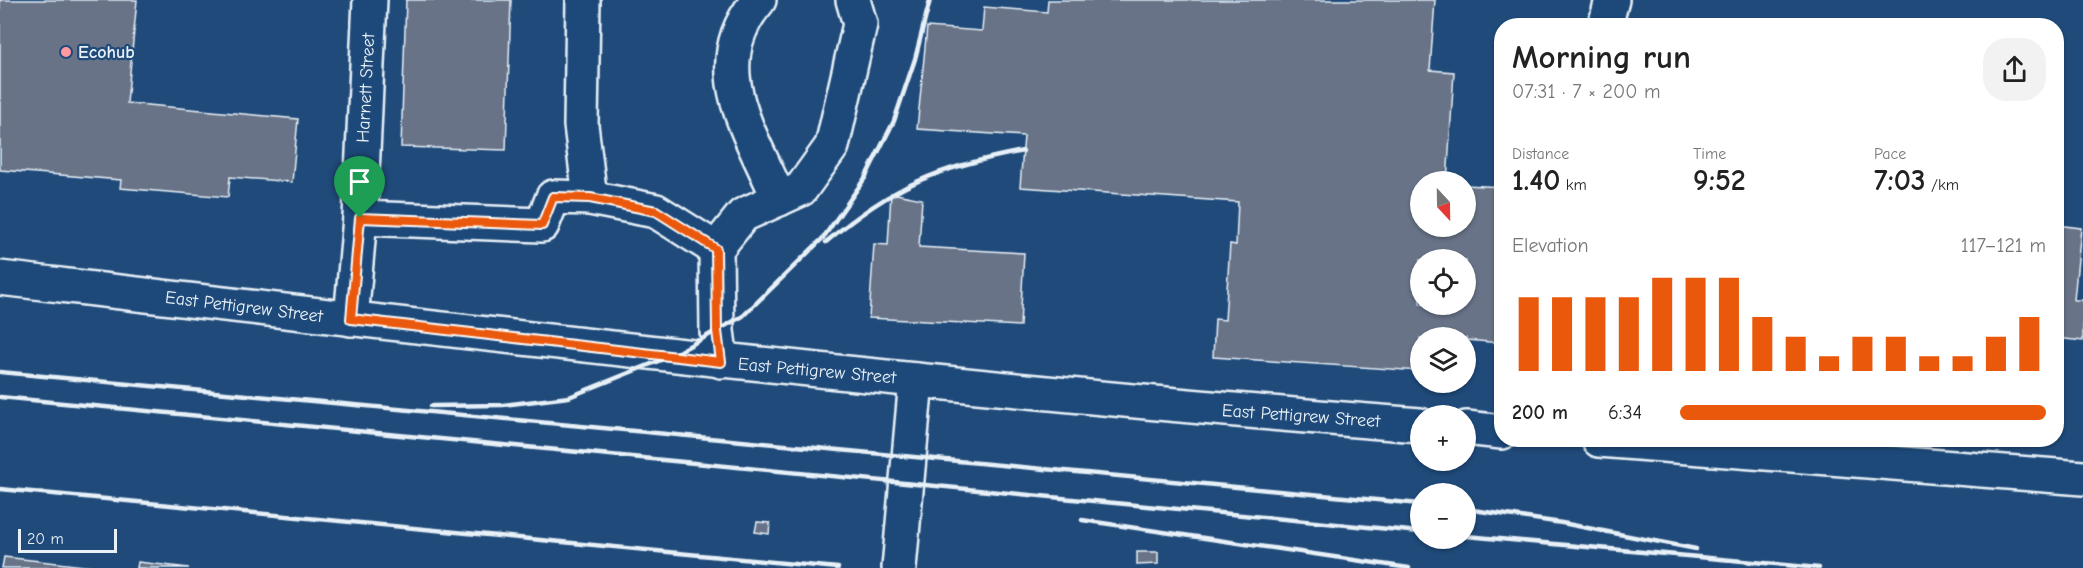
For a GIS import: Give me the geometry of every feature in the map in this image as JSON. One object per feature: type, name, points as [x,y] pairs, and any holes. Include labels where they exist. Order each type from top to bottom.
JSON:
[{"type":"street","name":"Harnett Street","points":[[351,319],[360,218],[370,0]]},
{"type":"street","points":[[583,0],[581,125],[590,198]]},
{"type":"street","points":[[759,0],[746,15],[731,55],[737,104],[779,199]]},
{"type":"street","points":[[721,362],[717,331],[716,249],[743,215],[801,189],[832,146],[860,24],[853,0]]},
{"type":"street","points":[[1607,18],[1612,0]]},
{"type":"street","points":[[360,218],[542,225],[553,197],[590,198],[656,211],[716,249]]},
{"type":"street","name":"East Pettigrew Street","points":[[0,278],[721,362],[1229,410],[1410,424]]},
{"type":"street","points":[[899,568],[916,380]]},
{"type":"street","points":[[1476,429],[1494,431]]},
{"type":"street","points":[[1688,447],[2083,478]]},
{"type":"building","name":"Ecohub","points":[[0,0],[137,0],[127,103],[298,119],[292,182],[230,177],[228,197],[120,188],[121,180],[0,170]]},
{"type":"building","points":[[406,0],[511,0],[506,150],[401,147]]},
{"type":"building","points":[[1048,0],[1435,0],[1430,70],[1454,72],[1448,171],[1410,171],[1410,237],[1476,237],[1476,186],[1494,187],[1494,342],[1476,341],[1476,327],[1410,327],[1410,370],[1213,357],[1215,319],[1225,320],[1230,244],[1236,245],[1238,202],[1020,187],[1024,136],[917,129],[927,27],[982,31],[984,7],[1047,12]]},
{"type":"building","points":[[891,193],[922,199],[919,247],[1024,253],[1020,326],[869,318],[874,244],[888,245]]},
{"type":"building","points":[[2064,226],[2081,228],[2074,300],[2083,300],[2083,341],[2064,339]]},
{"type":"building","points":[[757,522],[770,523],[769,534],[755,532]]},
{"type":"building","points":[[1137,552],[1158,552],[1158,564],[1137,565]]},
{"type":"building","points":[[4,557],[102,568],[2,568]]},
{"type":"building","points":[[138,562],[189,568],[137,568]]},
{"type":"railway","points":[[431,406],[503,405],[569,397],[671,356],[743,316],[823,238],[865,178],[894,121],[915,59],[930,0]]},
{"type":"railway","points":[[826,242],[873,206],[917,182],[966,164],[1023,151]]},
{"type":"railway","points":[[0,372],[1410,503]]},
{"type":"railway","points":[[0,397],[1410,531]]},
{"type":"railway","points":[[0,489],[838,568]]},
{"type":"railway","points":[[1476,510],[1562,523],[1696,549]]},
{"type":"railway","points":[[1082,520],[1409,568]]},
{"type":"railway","points":[[1476,537],[1819,568]]},
{"type":"place","name":"Ecohub","points":[[66,52]]},
{"type":"route","points":[[553,197],[590,198],[656,211],[716,249],[717,331],[721,362],[351,319],[360,218],[542,225],[553,197]]}]
